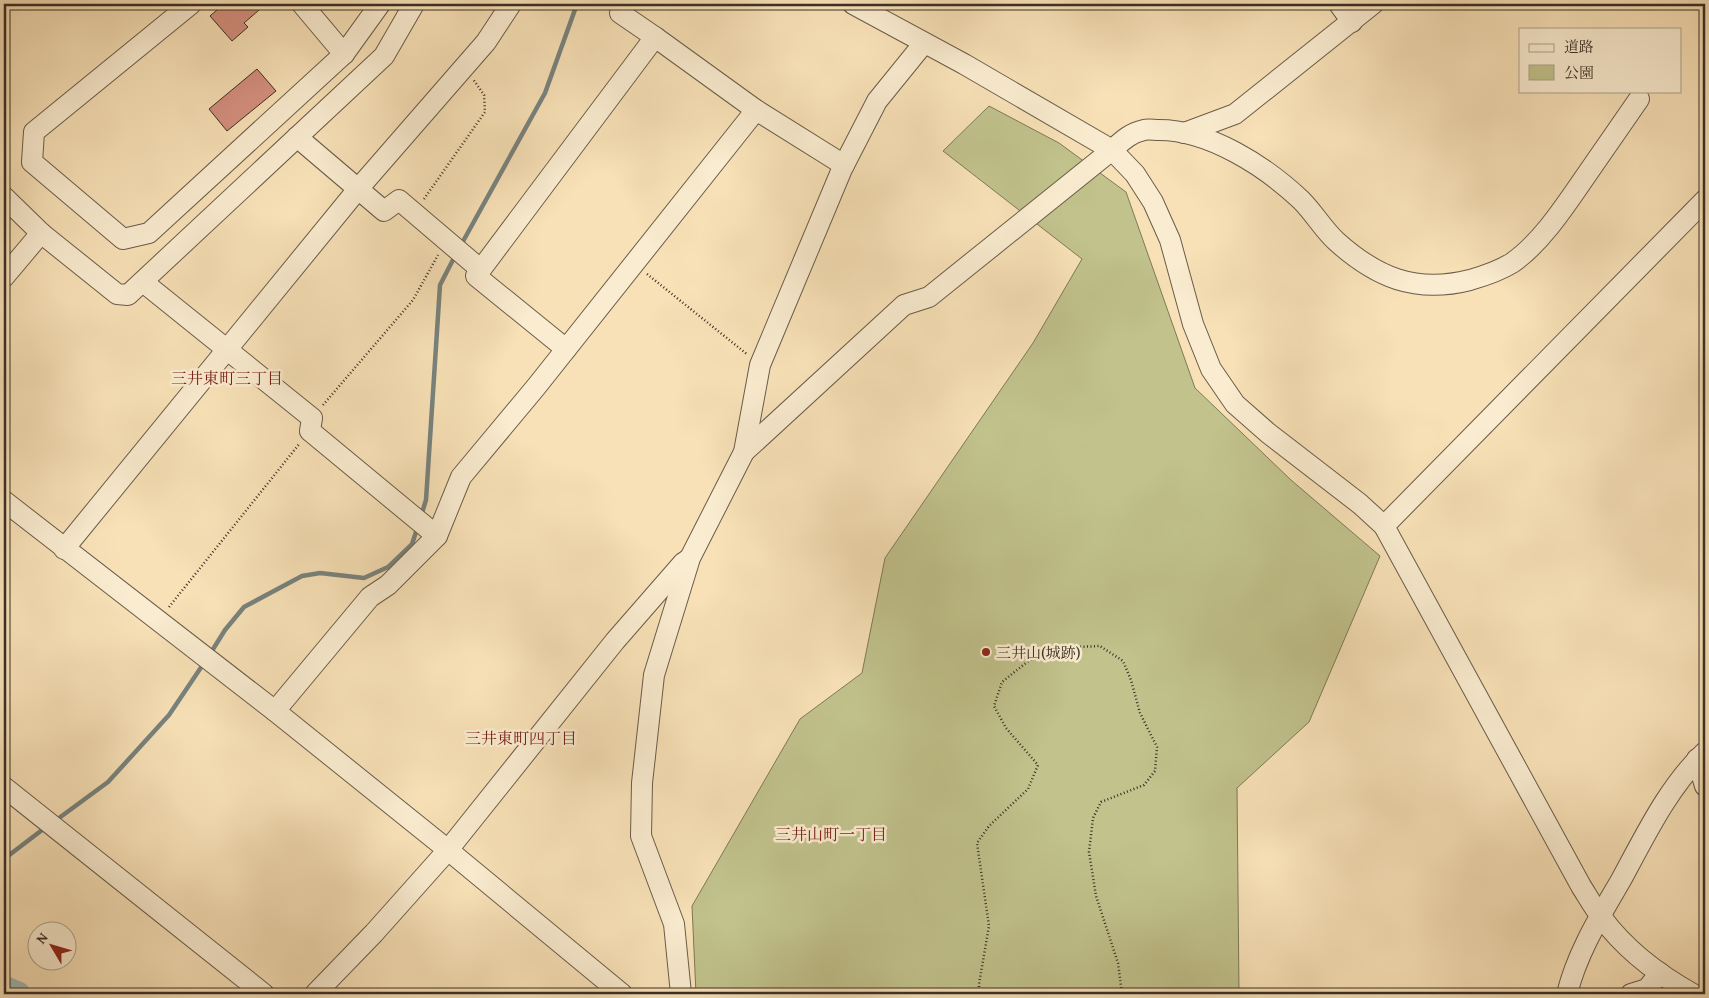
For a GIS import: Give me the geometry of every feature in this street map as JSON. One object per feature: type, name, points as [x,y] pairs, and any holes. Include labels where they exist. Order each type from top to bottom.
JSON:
[{"type":"street","points":[[191,4],[34,132],[32,162],[123,239],[149,234],[344,54],[380,4]]},
{"type":"street","points":[[302,4],[344,54]]},
{"type":"street","points":[[4,196],[41,233],[117,294],[128,295],[384,56],[414,4]]},
{"type":"street","points":[[64,549],[358,189],[486,42],[511,4]]},
{"type":"street","points":[[626,4],[620,13],[756,110],[844,165]]},
{"type":"street","points":[[853,4],[1112,150],[1136,174],[1153,202],[1170,240],[1193,324],[1211,368],[1235,404],[1268,433],[1360,504],[1384,526],[1581,886],[1600,917],[1617,936],[1660,973],[1693,994]]},
{"type":"street","points":[[1339,4],[1352,22]]},
{"type":"street","points":[[1184,133],[1236,114],[1373,4]]},
{"type":"street","points":[[566,349],[476,276],[656,37]]},
{"type":"street","points":[[681,994],[674,924],[641,836],[642,783],[654,675],[690,558],[744,452],[760,365],[844,165],[877,101],[924,43]]},
{"type":"street","points":[[744,452],[904,304],[929,297],[1127,136],[1145,130],[1174,130],[1216,142],[1261,168],[1301,201],[1335,240],[1374,270],[1393,279],[1422,285],[1451,285],[1484,276],[1510,264],[1527,251],[1562,210],[1639,99]]},
{"type":"street","points":[[275,711],[370,597],[388,585],[437,536],[460,477],[566,349],[756,110]]},
{"type":"street","points":[[296,138],[384,211],[399,200],[480,270]]},
{"type":"street","points":[[1384,526],[1705,200]]},
{"type":"street","points":[[4,277],[41,233]]},
{"type":"street","points":[[143,282],[228,350],[437,536]]},
{"type":"street","points":[[4,501],[275,711],[448,850],[622,994]]},
{"type":"street","points":[[315,994],[374,933],[448,850],[615,641],[683,563],[690,558]]},
{"type":"street","points":[[1567,994],[1571,977],[1600,917],[1664,803],[1679,781],[1701,756]]},
{"type":"street","points":[[1701,756],[1705,786]]},
{"type":"street","points":[[4,787],[264,994]]},
{"type":"street","points":[[1631,994],[1647,989],[1660,973]]},
{"type":"street","points":[[1702,994],[1705,988]]},
{"type":"path","points":[[415,212],[485,112],[484,95],[464,66]]},
{"type":"path","points":[[158,620],[311,425],[413,300],[446,241]]},
{"type":"path","points":[[634,264],[760,365]]},
{"type":"path","points":[[978,994],[989,926],[977,843],[989,826],[1028,789],[1038,765],[1006,728],[994,706],[1002,682],[1031,659],[1055,648],[1100,646],[1123,661],[1131,680],[1140,713],[1156,747],[1155,771],[1144,785],[1101,802],[1092,818],[1089,852],[1094,887],[1118,963],[1122,994]]},
{"type":"green space","points":[[989,106],[1059,143],[1126,192],[1195,388],[1291,480],[1380,556],[1309,722],[1237,788],[1239,994],[696,994],[692,906],[800,719],[862,673],[885,558],[1033,343],[1082,259],[943,151]]},
{"type":"building","points":[[224,4],[266,4],[244,23],[248,27],[232,41],[210,16]]},
{"type":"building","points":[[257,69],[276,91],[227,131],[209,109]]},
{"type":"waterway","points":[[461,245],[545,93],[577,4]]},
{"type":"waterway","points":[[421,516],[426,500],[440,285],[456,254]]},
{"type":"waterway","points":[[210,654],[225,630],[244,607],[302,576],[320,573],[364,578],[388,567],[412,544],[418,526]]},
{"type":"waterway","points":[[55,821],[108,782],[169,715],[204,663]]},
{"type":"waterway","points":[[4,859],[46,827]]},
{"type":"waterway","points":[[4,988],[18,994]]},
{"type":"place","name":"三井山(城跡)","points":[[986,652]]},
{"type":"district","name":"三井東町三丁目","points":[[227,378]]},
{"type":"district","name":"三井東町四丁目","points":[[521,738]]},
{"type":"district","name":"三井山町一丁目","points":[[831,834]]}]
